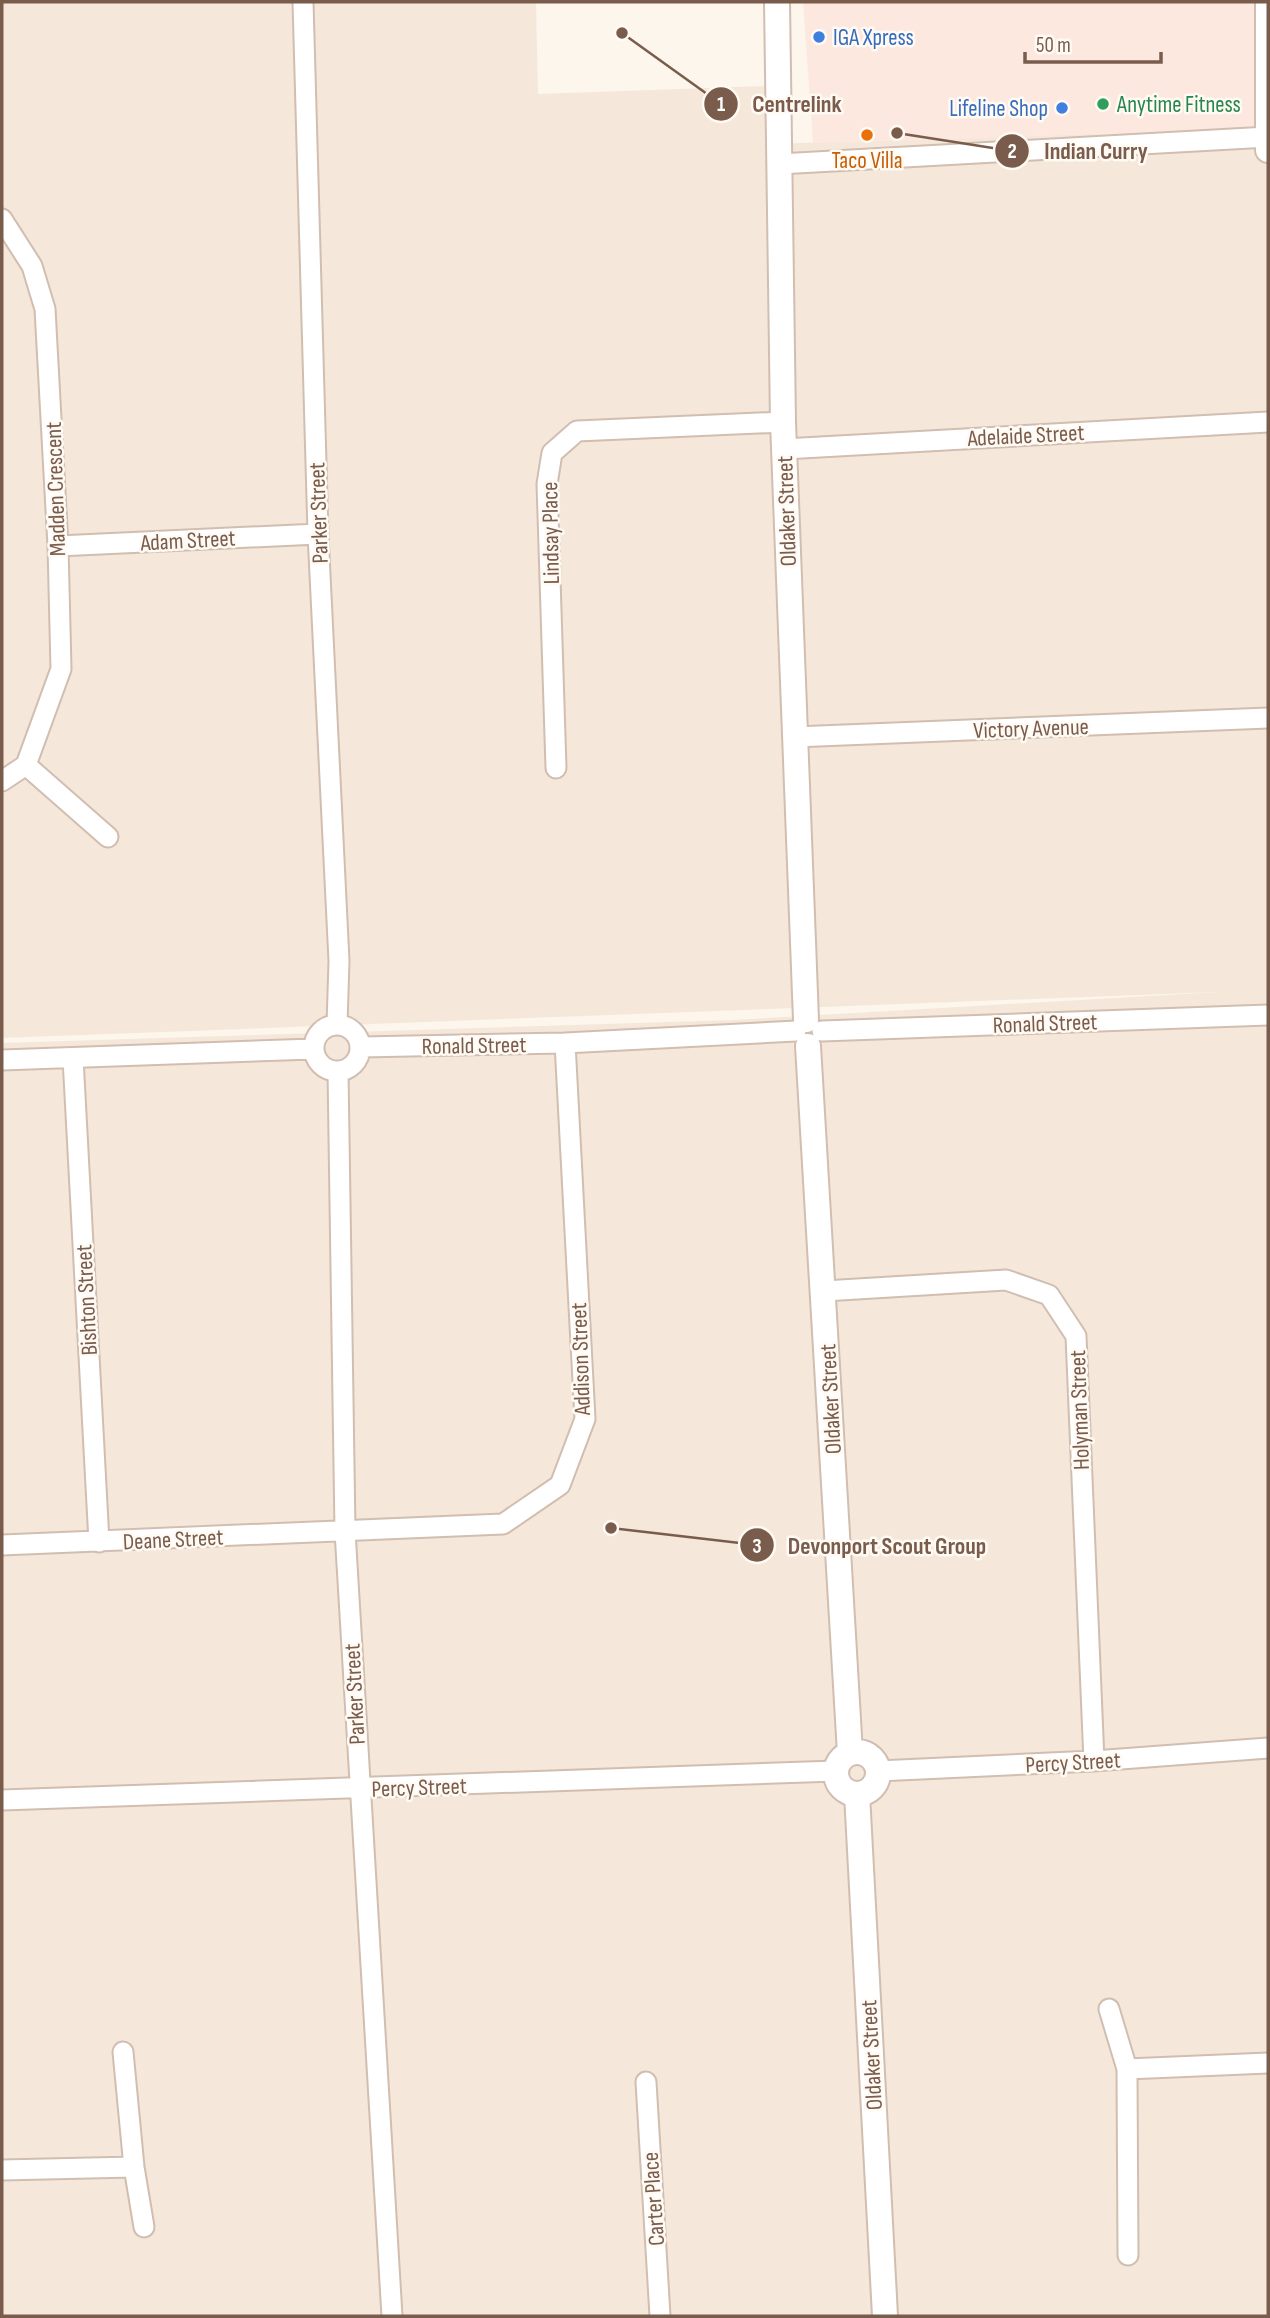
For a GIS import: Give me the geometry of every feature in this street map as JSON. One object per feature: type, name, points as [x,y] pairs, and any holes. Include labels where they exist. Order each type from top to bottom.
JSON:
[{"type":"street","name":"Parker Street","points":[[303,2],[318,534],[339,961],[337,1025]]},
{"type":"street","name":"Oldaker Street","points":[[777,2],[783,422],[794,737],[824,1291],[843,1762]]},
{"type":"street","points":[[1268,2],[1268,150]]},
{"type":"street","points":[[779,164],[1268,137]]},
{"type":"street","name":"Madden Crescent","points":[[2,219],[32,266],[46,309],[58,546],[61,669],[26,765]]},
{"type":"street","name":"Lindsay Place","points":[[556,768],[547,484],[552,453],[578,431],[783,422]]},
{"type":"street","name":"Adelaide Street","points":[[784,449],[1268,422]]},
{"type":"street","name":"Adam Street","points":[[58,546],[318,534]]},
{"type":"street","name":"Victory Avenue","points":[[794,737],[1268,718]]},
{"type":"street","points":[[2,781],[26,765],[108,837]]},
{"type":"street","name":"Ronald Street","points":[[360,1047],[565,1043],[1268,1015]]},
{"type":"street","points":[[337,1025],[351,1029],[360,1047],[352,1066],[338,1071],[324,1068],[314,1049],[318,1035],[337,1025]]},
{"type":"street","name":"Addison Street","points":[[345,1531],[503,1524],[560,1485],[585,1419],[565,1043]]},
{"type":"street","points":[[2,1060],[314,1049]]},
{"type":"street","name":"Bishton Street","points":[[73,1058],[99,1542]]},
{"type":"street","name":"Parker Street","points":[[338,1071],[345,1531],[392,2316]]},
{"type":"street","name":"Holyman Street","points":[[824,1291],[1006,1280],[1049,1295],[1076,1336],[1094,1761]]},
{"type":"street","name":"Deane Street","points":[[2,1545],[345,1531]]},
{"type":"street","name":"Percy Street","points":[[878,1771],[1094,1761],[1268,1748]]},
{"type":"street","points":[[867,1754],[878,1771],[872,1788],[857,1794],[839,1784],[843,1762],[867,1754]]},
{"type":"street","name":"Percy Street","points":[[2,1800],[360,1790],[843,1762]]},
{"type":"street","name":"Oldaker Street","points":[[857,1794],[885,2316]]},
{"type":"street","points":[[1109,2009],[1127,2069],[1128,2255]]},
{"type":"street","points":[[123,2052],[134,2167],[144,2227]]},
{"type":"street","points":[[1127,2069],[1268,2063]]},
{"type":"street","name":"Carter Place","points":[[646,2082],[660,2316]]},
{"type":"street","points":[[2,2170],[134,2167]]},
{"type":"shaded area","points":[[2,2],[536,2],[538,94],[766,86],[767,144],[1254,129],[1254,2],[1268,2],[1268,2316],[2,2316],[2,1043],[733,1020],[1218,992],[2,1038]]},
{"type":"shaded area","points":[[803,2],[1254,2],[1255,129],[813,143]]},
{"type":"place","name":"Centrelink","points":[[622,33]]},
{"type":"place","name":"IGA Xpress","points":[[819,37]]},
{"type":"place","name":"Anytime Fitness","points":[[1103,104]]},
{"type":"place","name":"Lifeline Shop","points":[[1062,108]]},
{"type":"place","name":"Indian Curry","points":[[897,133]]},
{"type":"place","name":"Taco Villa","points":[[867,135]]},
{"type":"place","name":"Devonport Scout Group","points":[[611,1528]]}]
